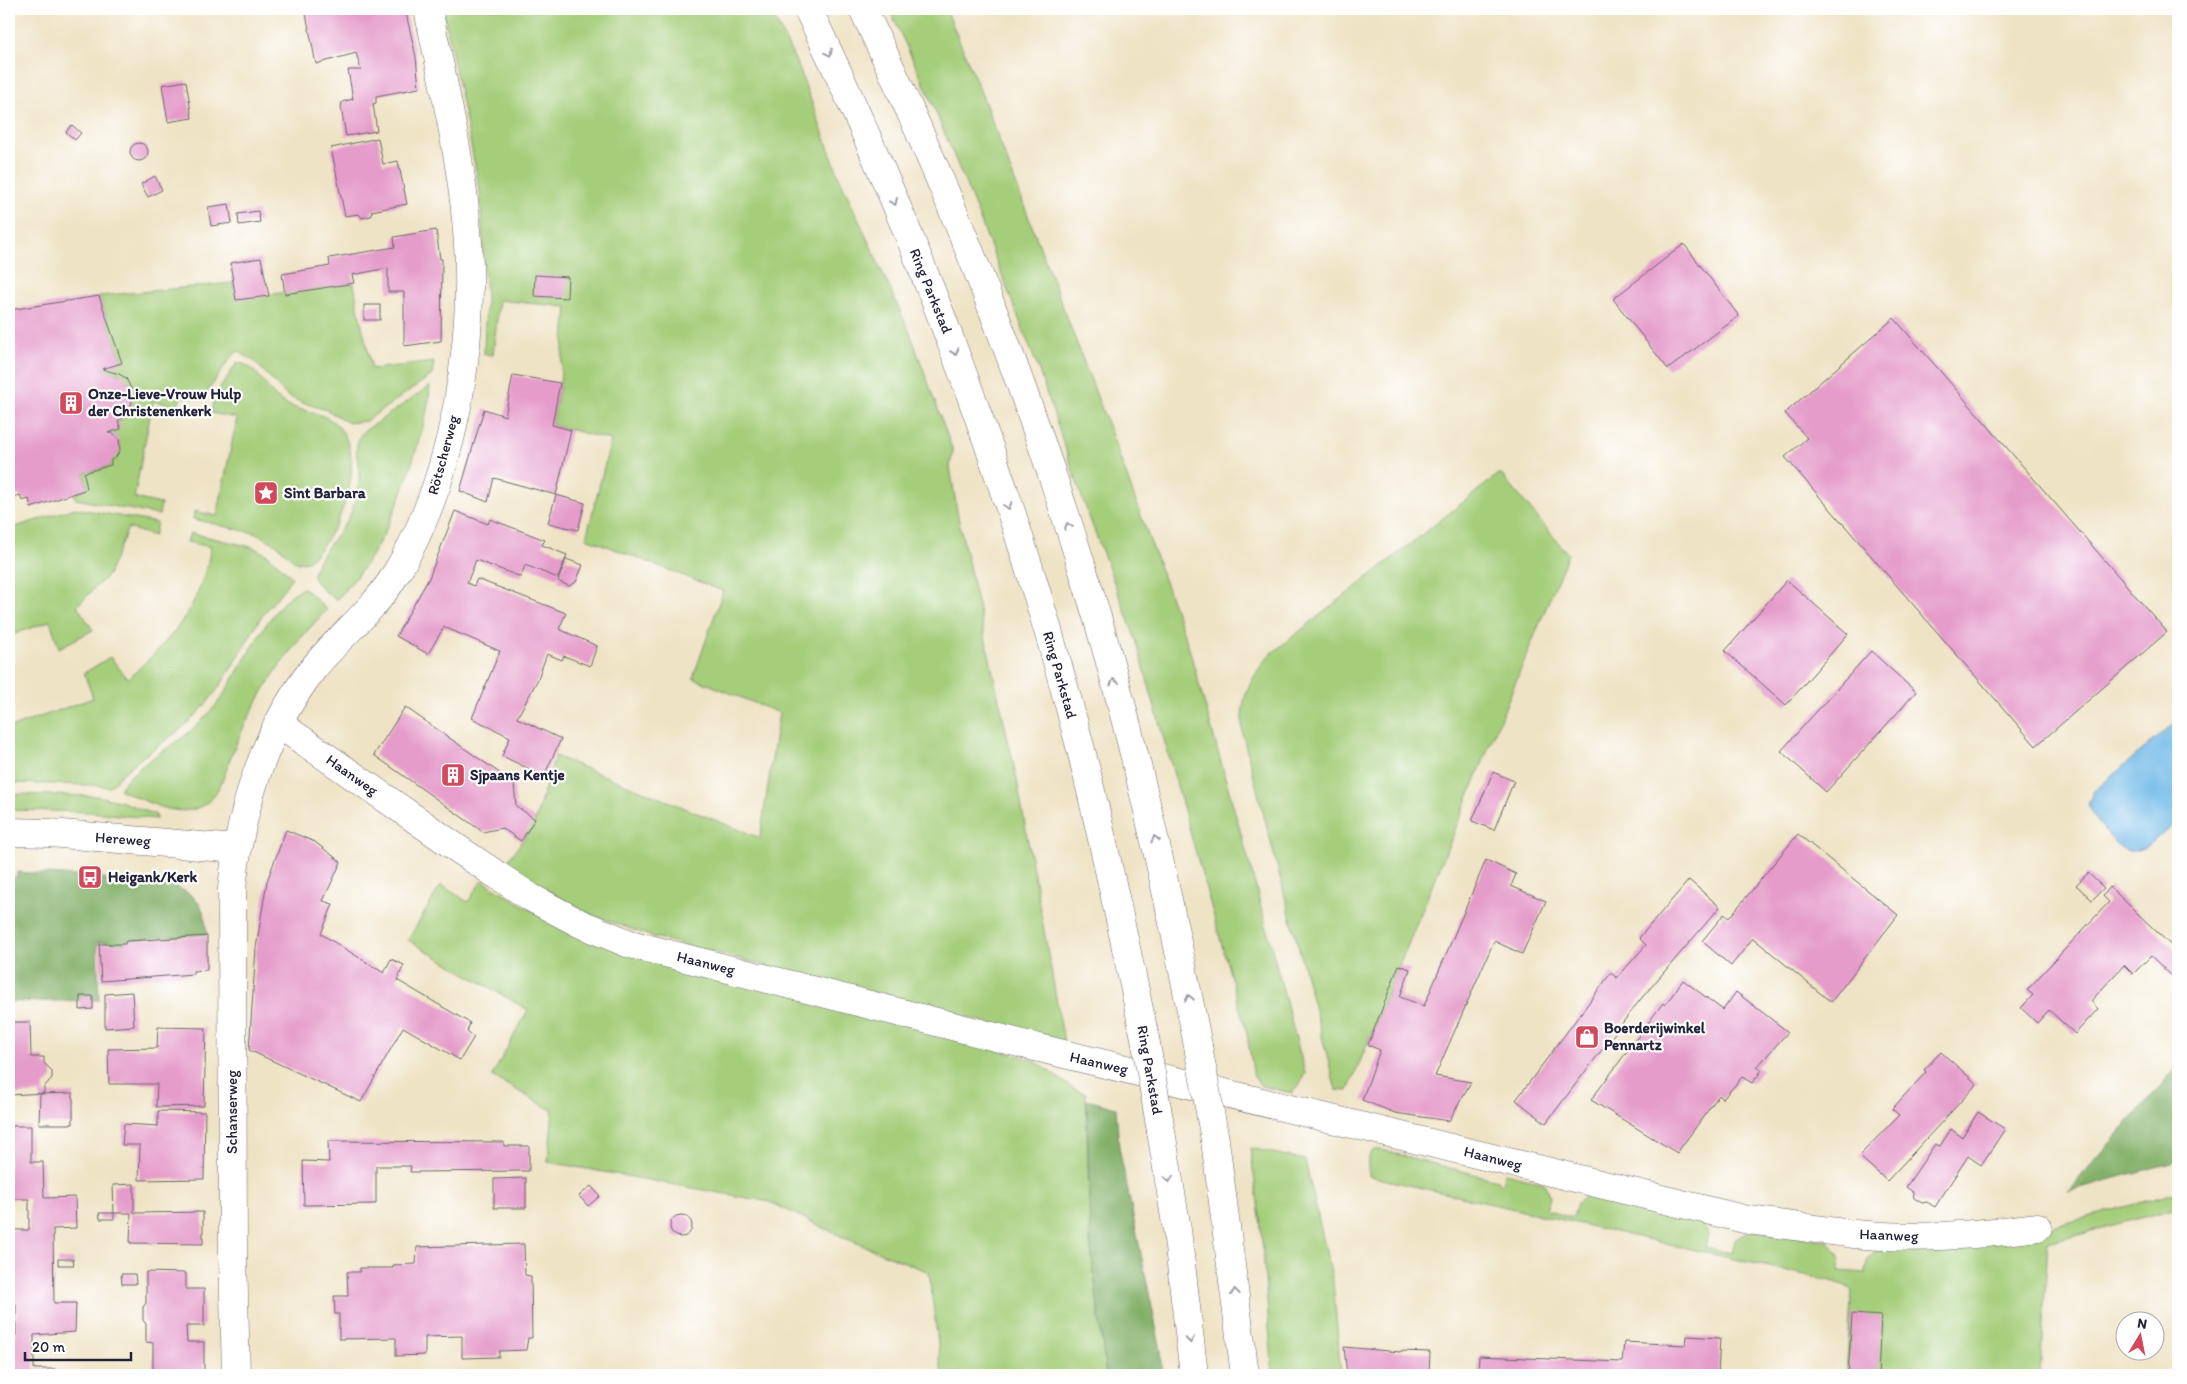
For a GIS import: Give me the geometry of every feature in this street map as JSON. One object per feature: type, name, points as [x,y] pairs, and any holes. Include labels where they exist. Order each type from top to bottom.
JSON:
[{"type":"main road","name":"Rötscherweg","points":[[236,848],[243,816],[259,768],[279,724],[313,669],[373,605],[409,552],[437,483],[452,430],[466,341],[468,278],[466,220],[451,117],[428,9]]},
{"type":"main road","name":"Ring Parkstad","points":[[808,9],[840,75],[940,308],[994,461],[1043,614],[1081,751],[1146,1038],[1177,1230],[1194,1375]]},
{"type":"main road","points":[[863,9],[888,61],[982,280],[1041,443],[1088,588],[1156,843],[1198,1046],[1215,1140],[1245,1375]]},
{"type":"main road","name":"Haanweg","points":[[279,724],[460,851],[530,897],[580,924],[630,944],[1035,1047],[1748,1220],[1855,1234],[1917,1236],[1982,1234],[2038,1227]]},
{"type":"main road","name":"Hereweg","points":[[9,832],[50,833],[236,848]]},
{"type":"main road","name":"Schanserweg","points":[[236,848],[232,889],[232,938],[233,1254],[236,1375]]},
{"type":"green space","points":[[443,9],[770,9],[799,68],[840,179],[910,333],[953,451],[950,467],[958,517],[1016,775],[1064,1042],[650,936],[585,912],[505,865],[534,824],[555,756],[760,838],[779,713],[693,678],[723,591],[586,538],[611,440],[552,425],[560,383],[567,307],[499,300],[493,355],[484,354],[486,299],[480,190]]},
{"type":"green space","points":[[889,9],[946,9],[980,90],[1108,425],[1188,645],[1249,862],[1305,1073],[1300,1084],[1292,1093],[1261,1086],[1254,1077],[1247,1034],[1136,640],[1085,506],[1038,368],[976,209],[925,86]]},
{"type":"green space","points":[[233,283],[236,299],[354,283],[372,369],[434,362],[432,375],[366,421],[349,423],[327,410],[300,402],[286,395],[255,362],[238,351],[231,357],[202,400],[181,396],[178,406],[153,401],[134,498],[161,504],[159,515],[76,499],[74,494],[87,489],[84,473],[111,466],[111,460],[118,454],[119,441],[115,435],[108,433],[120,429],[118,421],[128,413],[133,401],[132,388],[129,382],[119,374],[102,369],[122,362],[99,296]]},
{"type":"green space","points":[[239,363],[256,372],[277,398],[284,403],[330,419],[336,424],[346,439],[351,456],[351,476],[347,496],[331,533],[320,549],[308,561],[297,563],[276,544],[258,534],[193,519],[194,511],[217,516],[237,418],[211,413],[214,397],[236,364]]},
{"type":"green space","points":[[430,386],[422,431],[392,516],[363,567],[336,600],[319,585],[313,575],[318,561],[351,513],[359,483],[357,444],[359,438],[363,432]]},
{"type":"green space","points":[[1500,473],[1568,554],[1348,1091],[1336,1090],[1243,736],[1242,713],[1246,694],[1254,676],[1267,657]]},
{"type":"green space","points":[[75,508],[157,523],[154,536],[128,528],[108,575],[77,606],[93,630],[59,648],[50,621],[9,636],[9,529]]},
{"type":"green space","points":[[190,533],[252,547],[268,555],[292,577],[260,619],[214,695],[184,726],[129,767],[110,787],[9,783],[9,728],[93,698],[84,673],[110,657],[128,679],[171,635],[182,620],[200,588],[211,547],[187,542]]},
{"type":"green space","points":[[304,588],[327,610],[312,625],[273,675],[242,730],[222,781],[213,796],[200,807],[180,811],[159,806],[120,790],[130,776],[139,768],[199,724],[225,693],[268,621],[292,594]]},
{"type":"green space","points":[[9,794],[97,796],[123,802],[156,815],[156,819],[91,812],[9,810]]},
{"type":"green space","points":[[17,872],[76,876],[76,884],[99,886],[100,878],[142,880],[173,886],[186,892],[196,900],[203,911],[207,934],[126,940],[125,943],[97,942],[99,1000],[9,1002],[9,877],[17,877]]},
{"type":"green space","points":[[482,880],[554,924],[1034,1060],[1072,1088],[1086,1094],[1090,1240],[1106,1375],[942,1375],[929,1272],[847,1239],[770,1202],[548,1162],[553,1111],[492,1076],[528,1010],[408,940],[441,885],[468,902]]},
{"type":"green space","points":[[2178,1066],[2178,1161],[2068,1191]]},
{"type":"green space","points":[[1087,1100],[1116,1108],[1119,1148],[1161,1351],[1163,1375],[1106,1375],[1090,1240]]},
{"type":"green space","points":[[1250,1148],[1305,1160],[1333,1281],[1341,1375],[1273,1375],[1260,1217]]},
{"type":"green space","points":[[1375,1150],[1497,1180],[1501,1185],[1505,1173],[1544,1183],[1550,1197],[1546,1210],[1573,1218],[1577,1203],[1589,1195],[1700,1220],[1708,1234],[1705,1248],[1732,1253],[1735,1240],[1750,1230],[1829,1241],[1840,1256],[1839,1271],[1866,1273],[1867,1260],[1882,1246],[2002,1241],[2178,1192],[2178,1208],[2048,1242],[2040,1375],[1846,1375],[1852,1288],[1831,1281],[1369,1176],[1368,1158]]},
{"type":"water","points":[[2178,720],[2178,820],[2152,843],[2136,851],[2129,851],[2118,845],[2109,836],[2088,805],[2093,792]]},
{"type":"building","points":[[305,9],[405,9],[416,57],[419,88],[376,96],[376,103],[373,104],[377,131],[346,136],[341,107],[342,102],[353,99],[348,70],[361,70],[356,53],[316,64]]},
{"type":"building","points":[[186,81],[192,118],[168,122],[162,85]]},
{"type":"building","points":[[72,125],[81,133],[75,140],[66,132]]},
{"type":"building","points":[[378,138],[383,164],[398,161],[407,204],[372,211],[371,216],[362,218],[359,214],[345,216],[331,148]]},
{"type":"building","points":[[139,143],[145,146],[148,152],[145,158],[139,161],[133,158],[130,152],[133,146]]},
{"type":"building","points":[[155,176],[162,190],[148,197],[141,184]]},
{"type":"building","points":[[229,204],[232,223],[211,226],[208,207]]},
{"type":"building","points":[[258,211],[260,222],[239,225],[238,214]]},
{"type":"building","points":[[436,230],[440,259],[442,259],[441,341],[404,346],[404,292],[388,292],[388,268],[352,275],[354,283],[285,294],[282,274],[330,266],[329,258],[395,247],[394,237]]},
{"type":"building","points":[[1684,244],[1739,316],[1668,369],[1613,299]]},
{"type":"building","points":[[261,258],[269,296],[236,300],[230,263]]},
{"type":"building","points":[[535,275],[568,277],[567,298],[534,296]]},
{"type":"building","name":"Onze-Lieve-Vrouw Hulp der Christenenkerk","points":[[99,296],[122,363],[102,369],[126,378],[133,393],[130,412],[118,421],[121,429],[108,433],[112,433],[119,439],[120,450],[116,457],[111,460],[111,465],[84,473],[87,489],[31,508],[29,499],[22,501],[20,495],[9,498],[9,342],[11,341],[9,310]]},
{"type":"building","points":[[364,305],[380,305],[380,320],[364,320]]},
{"type":"building","points":[[1894,318],[2167,632],[2036,746],[1785,457],[1807,438],[1785,413]]},
{"type":"building","points":[[513,375],[560,383],[552,425],[571,430],[556,495],[494,478],[488,502],[460,491],[484,409],[505,416]]},
{"type":"building","points":[[556,495],[585,503],[578,530],[548,523]]},
{"type":"building","points":[[455,511],[488,524],[490,519],[545,540],[542,545],[567,555],[558,578],[525,565],[521,577],[476,560],[467,583],[474,586],[477,579],[566,613],[559,629],[597,646],[590,666],[564,656],[562,660],[547,654],[537,681],[517,718],[561,739],[544,776],[502,756],[510,737],[472,718],[500,651],[444,627],[428,654],[396,636],[429,578]]},
{"type":"building","points":[[566,559],[583,565],[576,582],[569,586],[558,581]]},
{"type":"building","points":[[1787,580],[1848,634],[1786,705],[1725,651]]},
{"type":"building","points":[[1871,651],[1916,692],[1826,792],[1781,751]]},
{"type":"building","name":"Sjpaans Kentje","points":[[405,707],[514,783],[516,806],[535,819],[521,841],[502,828],[483,832],[374,755]]},
{"type":"building","points":[[1493,772],[1514,781],[1494,830],[1472,821]]},
{"type":"building","points":[[286,830],[315,842],[341,862],[323,901],[333,904],[321,934],[384,973],[391,959],[404,965],[397,980],[470,1023],[467,1032],[474,1037],[460,1060],[403,1027],[361,1102],[249,1050],[256,948],[267,881]]},
{"type":"building","points":[[1798,834],[1898,915],[1831,1002],[1753,938],[1731,966],[1702,941],[1724,914],[1729,918]]},
{"type":"building","points":[[1486,860],[1516,874],[1511,886],[1546,901],[1522,954],[1494,941],[1435,1076],[1471,1082],[1449,1121],[1395,1113],[1362,1100],[1380,1050],[1368,1045],[1399,965],[1410,969],[1400,997],[1424,1006]]},
{"type":"building","points":[[2088,873],[2104,888],[2092,900],[2076,885]]},
{"type":"building","points":[[1689,880],[1720,907],[1640,1000],[1546,1123],[1516,1100],[1611,973],[1617,978],[1646,945],[1639,938]]},
{"type":"building","points":[[2110,887],[2178,952],[2178,982],[2151,956],[2133,974],[2124,965],[2091,1001],[2098,1009],[2075,1034],[2049,1010],[2037,1023],[2021,1008],[2033,995],[2027,990],[2109,902],[2103,896]]},
{"type":"building","points":[[207,936],[207,970],[193,971],[193,974],[101,981],[99,944],[125,944],[126,941]]},
{"type":"building","points":[[1683,980],[1723,1010],[1736,992],[1788,1032],[1757,1067],[1762,1070],[1752,1083],[1742,1077],[1723,1099],[1719,1095],[1677,1153],[1591,1100],[1663,1003],[1665,1005]]},
{"type":"building","points":[[132,992],[134,1026],[105,1028],[105,994]]},
{"type":"building","points":[[80,996],[93,996],[93,1009],[80,1010]]},
{"type":"building","points":[[9,1022],[30,1022],[31,1057],[44,1057],[44,1063],[52,1071],[52,1078],[44,1087],[44,1093],[9,1095]]},
{"type":"building","points":[[158,1027],[206,1028],[204,1106],[156,1107],[157,1084],[109,1084],[108,1049],[157,1048]]},
{"type":"building","points":[[1941,1052],[1977,1084],[1887,1181],[1859,1156],[1899,1115],[1892,1109],[1926,1072],[1924,1070]]},
{"type":"building","points":[[73,1093],[73,1124],[39,1124],[40,1094]]},
{"type":"building","points":[[158,1111],[205,1112],[204,1179],[139,1180],[140,1145],[122,1145],[124,1124],[158,1126]]},
{"type":"building","points":[[1978,1112],[2005,1129],[1981,1165],[1968,1156],[1935,1207],[1914,1198],[1913,1192],[1906,1187],[1935,1144],[1940,1146],[1951,1129],[1962,1137]]},
{"type":"building","points":[[9,1126],[31,1126],[31,1162],[43,1162],[44,1198],[75,1197],[76,1228],[53,1229],[54,1303],[76,1303],[75,1332],[34,1335],[34,1369],[55,1369],[55,1375],[9,1375],[9,1335],[16,1335],[16,1304],[9,1304],[9,1230],[29,1230],[29,1199],[9,1199]]},
{"type":"building","points":[[328,1141],[504,1142],[504,1146],[529,1146],[529,1171],[410,1172],[411,1166],[376,1166],[376,1204],[304,1205],[303,1161],[329,1162]]},
{"type":"building","points":[[526,1178],[526,1208],[494,1208],[494,1179]]},
{"type":"building","points":[[134,1184],[134,1213],[203,1212],[203,1244],[130,1243],[131,1213],[114,1213],[113,1185]]},
{"type":"building","points":[[591,1186],[600,1196],[588,1206],[579,1196]]},
{"type":"building","points":[[99,1213],[114,1213],[114,1219],[100,1219]]},
{"type":"building","points":[[677,1215],[685,1215],[692,1222],[692,1230],[685,1237],[677,1237],[670,1230],[670,1222]]},
{"type":"building","points":[[524,1244],[525,1275],[531,1276],[532,1338],[528,1338],[526,1350],[499,1351],[499,1357],[462,1358],[462,1336],[425,1337],[425,1355],[396,1356],[396,1338],[339,1339],[339,1314],[335,1314],[334,1296],[348,1296],[347,1272],[360,1272],[360,1268],[393,1268],[393,1265],[416,1264],[417,1247]]},
{"type":"building","points":[[58,1259],[73,1259],[74,1265],[58,1265]]},
{"type":"building","points":[[146,1272],[186,1273],[186,1289],[204,1289],[204,1326],[186,1326],[187,1342],[204,1342],[204,1375],[153,1375],[153,1343],[146,1342],[146,1324],[143,1320],[143,1307],[146,1303]]},
{"type":"building","points":[[121,1274],[135,1274],[136,1284],[122,1284]]},
{"type":"building","points":[[1852,1314],[1881,1316],[1878,1375],[1848,1375]]},
{"type":"building","points":[[1687,1336],[1720,1338],[1718,1375],[1478,1375],[1479,1356],[1622,1362],[1624,1342],[1686,1345]]},
{"type":"building","points":[[1344,1347],[1400,1352],[1430,1352],[1429,1375],[1347,1375]]},
{"type":"place","name":"Onze-Lieve-Vrouw Hulp der Christenenkerk","points":[[71,403]]},
{"type":"place","name":"Sint Barbara","points":[[266,493]]},
{"type":"place","name":"Sjpaans Kentje","points":[[453,775]]},
{"type":"place","name":"Heigank/Kerk","points":[[90,877]]},
{"type":"place","name":"Boerderijwinkel Pennartz","points":[[1587,1037]]}]
